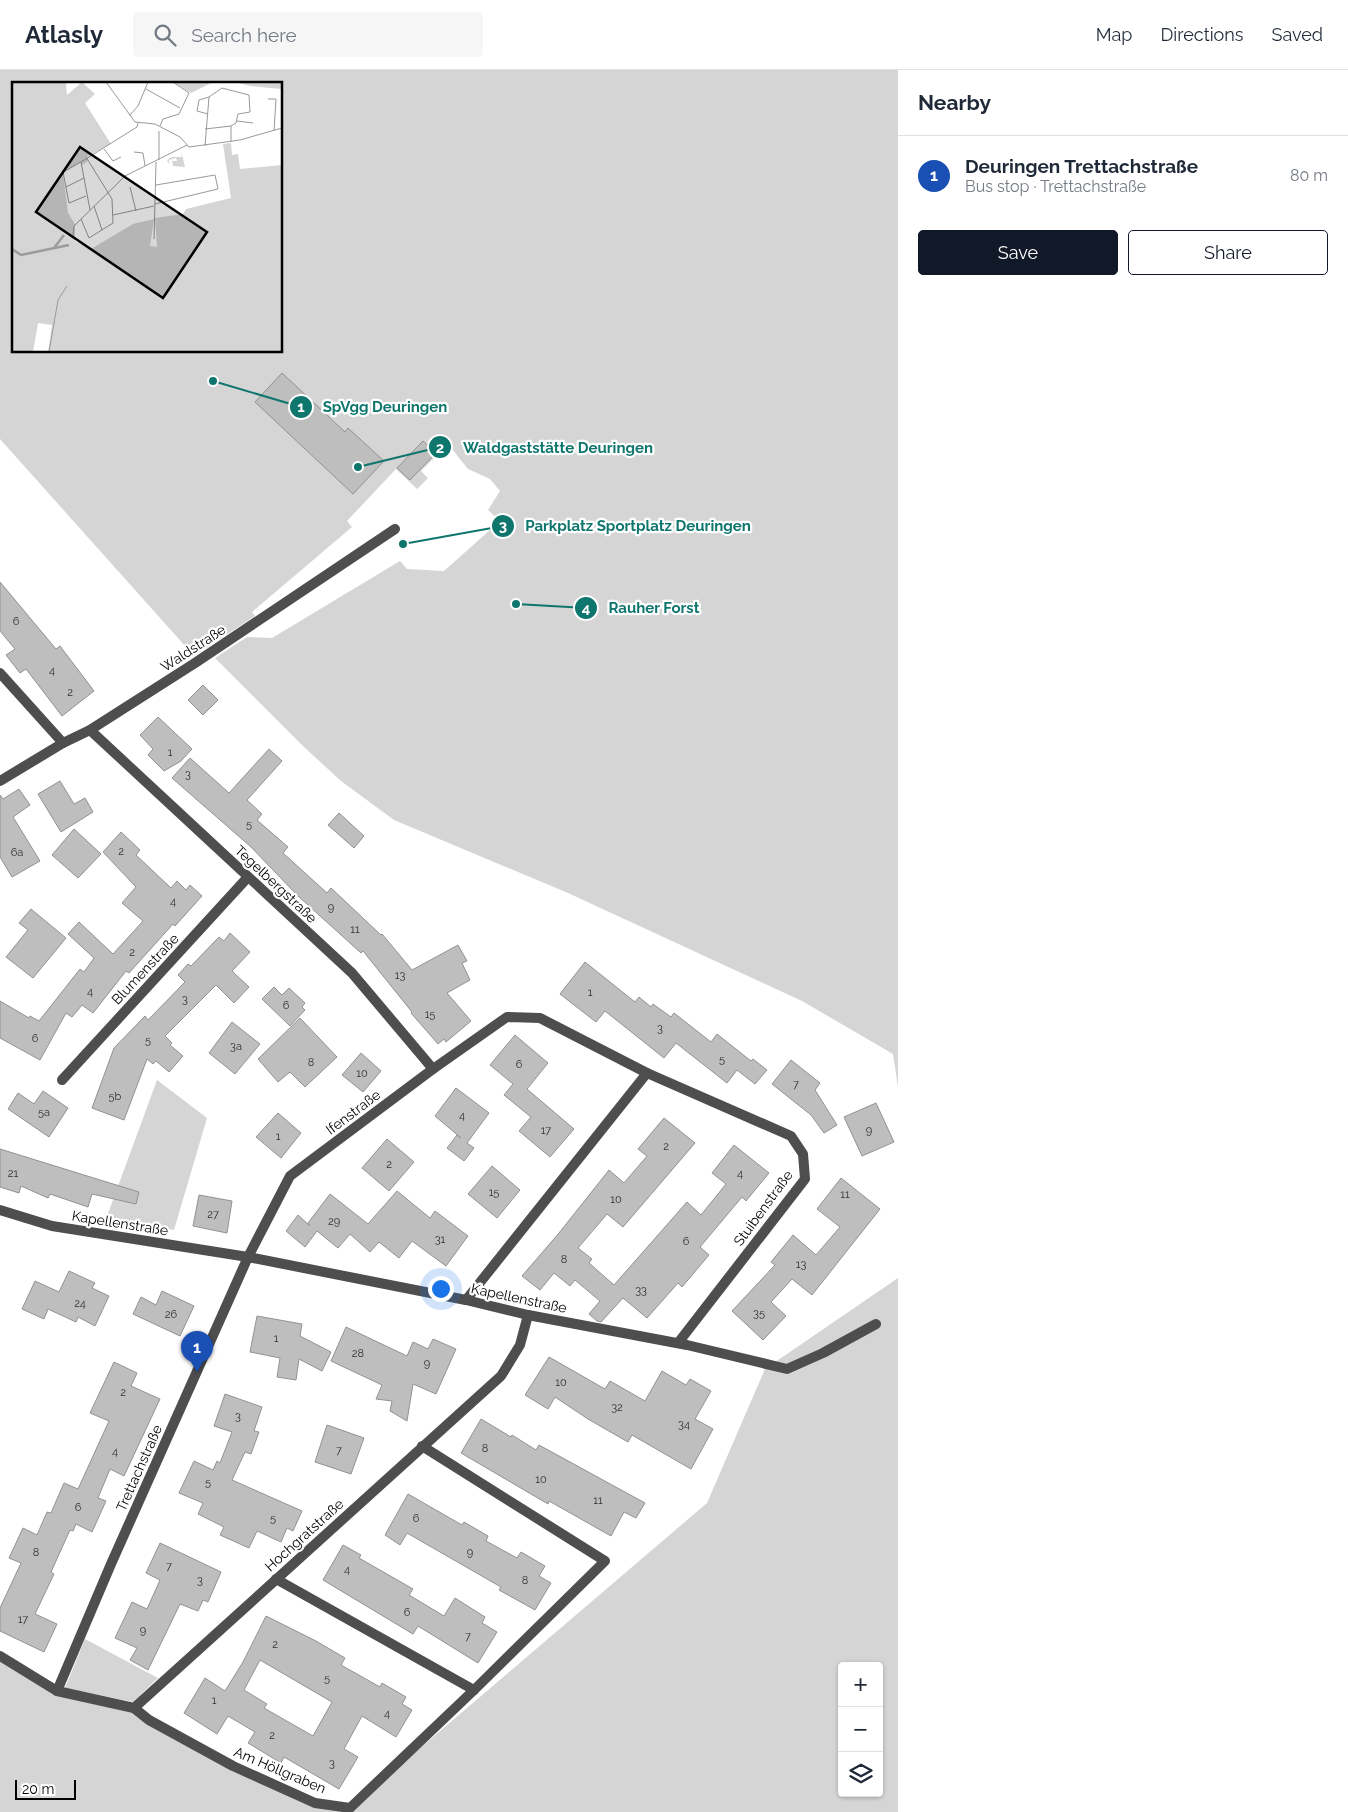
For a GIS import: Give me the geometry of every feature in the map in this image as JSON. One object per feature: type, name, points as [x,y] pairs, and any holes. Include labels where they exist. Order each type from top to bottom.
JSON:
[{"type":"street","name":"Waldstraße","points":[[0,781],[63,743],[90,730],[211,653],[395,529]]},
{"type":"street","points":[[0,673],[63,743]]},
{"type":"street","name":"Tegelbergstraße","points":[[90,730],[352,973],[433,1069]]},
{"type":"street","name":"Blumenstraße","points":[[62,1080],[248,877]]},
{"type":"street","name":"Ifenstraße","points":[[248,1257],[290,1176],[433,1069],[508,1017]]},
{"type":"street","name":"Stuibenstraße","points":[[508,1017],[540,1018],[647,1074],[791,1136],[803,1154],[804,1179],[678,1343]]},
{"type":"street","points":[[466,1300],[647,1074]]},
{"type":"street","name":"Kapellenstraße","points":[[0,1210],[52,1226],[248,1257],[466,1300],[528,1315],[678,1343],[787,1369],[823,1354],[876,1324]]},
{"type":"street","name":"Trettachstraße","points":[[57,1691],[248,1257]]},
{"type":"street","name":"Hochgratstraße","points":[[134,1708],[501,1376],[520,1346],[528,1315]]},
{"type":"street","name":"Am Höllgraben","points":[[134,1708],[149,1720],[233,1766],[315,1803],[350,1808],[474,1690],[605,1561],[422,1446]]},
{"type":"street","points":[[276,1579],[474,1690]]},
{"type":"street","points":[[0,1656],[57,1691],[134,1708]]},
{"type":"shaded area","points":[[0,70],[898,70],[898,1087],[893,1054],[802,1001],[568,893],[394,820],[341,781],[304,747],[215,658],[247,637],[272,638],[400,561],[407,569],[444,571],[500,521],[488,510],[500,491],[490,479],[468,469],[448,444],[421,471],[428,478],[417,489],[396,469],[347,521],[352,527],[252,612],[255,616],[194,656],[0,439]]},
{"type":"shaded area","points":[[157,1080],[207,1118],[174,1230],[106,1219]]},
{"type":"shaded area","points":[[898,1278],[898,1812],[0,1812],[0,1656],[57,1691],[134,1708],[286,1789],[350,1808],[707,1503],[765,1369]]},
{"type":"shaded area","points":[[85,1639],[158,1678],[133,1702],[65,1688]]},
{"type":"building","points":[[282,373],[345,432],[348,428],[384,461],[353,494],[255,402]]},
{"type":"building","points":[[423,441],[436,453],[410,480],[397,468]]},
{"type":"building","points":[[0,582],[56,649],[60,646],[94,691],[62,716],[26,669],[20,673],[6,655],[15,649],[0,631]]},
{"type":"building","points":[[203,685],[218,700],[203,715],[188,700]]},
{"type":"building","points":[[158,717],[192,749],[181,761],[164,771],[148,755],[153,749],[140,735]]},
{"type":"building","points":[[269,749],[282,761],[247,800],[262,814],[257,820],[288,847],[283,853],[327,893],[331,888],[382,934],[412,970],[458,945],[467,961],[462,963],[470,980],[447,993],[471,1021],[446,1042],[444,1039],[438,1044],[411,1013],[363,951],[361,953],[298,896],[251,847],[172,778],[190,758],[229,793]]},
{"type":"building","points":[[60,781],[74,804],[85,798],[93,812],[61,832],[38,794]]},
{"type":"building","points":[[19,789],[30,805],[13,817],[40,861],[12,877],[0,857],[0,795],[3,799]]},
{"type":"building","points":[[339,813],[364,836],[354,848],[328,825]]},
{"type":"building","points":[[74,829],[101,854],[78,878],[52,855]]},
{"type":"building","points":[[121,832],[140,850],[136,855],[171,888],[177,881],[186,890],[190,885],[202,896],[175,926],[173,924],[129,973],[126,971],[93,1013],[82,1005],[72,1017],[66,1013],[40,1060],[0,1038],[0,1001],[29,1018],[30,1016],[39,1021],[80,969],[84,972],[94,958],[68,934],[79,922],[113,954],[143,921],[122,903],[136,887],[103,852]]},
{"type":"building","points":[[31,909],[66,938],[33,978],[6,957],[28,930],[19,923]]},
{"type":"building","points":[[230,933],[250,952],[232,971],[249,987],[234,1003],[216,985],[165,1036],[172,1043],[170,1045],[183,1056],[169,1072],[156,1061],[153,1064],[147,1059],[124,1120],[92,1108],[114,1048],[145,1016],[148,1020],[185,982],[178,975],[188,964],[191,966],[219,937],[224,941]]},
{"type":"building","points":[[585,962],[635,1002],[639,997],[651,1007],[653,1004],[671,1017],[674,1013],[711,1042],[717,1034],[751,1061],[753,1059],[767,1070],[755,1084],[737,1070],[727,1083],[676,1043],[664,1058],[605,1011],[596,1022],[560,994]]},
{"type":"building","points":[[274,987],[282,995],[289,988],[305,1003],[302,1007],[305,1010],[290,1026],[262,999]]},
{"type":"building","points":[[300,1018],[337,1057],[305,1087],[290,1072],[278,1082],[258,1059]]},
{"type":"building","points":[[232,1022],[260,1044],[235,1074],[209,1053]]},
{"type":"building","points":[[515,1035],[548,1063],[527,1089],[574,1129],[550,1157],[519,1131],[531,1117],[504,1095],[513,1084],[490,1065]]},
{"type":"building","points":[[361,1053],[381,1071],[363,1092],[342,1075]]},
{"type":"building","points":[[791,1060],[820,1083],[815,1090],[837,1125],[824,1133],[811,1115],[772,1084]]},
{"type":"building","points":[[456,1088],[489,1113],[467,1143],[474,1148],[464,1161],[447,1148],[457,1135],[461,1138],[435,1116]]},
{"type":"building","points":[[43,1091],[68,1108],[49,1137],[8,1109],[18,1093],[34,1104]]},
{"type":"building","points":[[876,1103],[894,1142],[862,1156],[844,1117]]},
{"type":"building","points":[[278,1113],[301,1133],[281,1158],[256,1137]]},
{"type":"building","points":[[664,1118],[695,1143],[623,1227],[607,1214],[578,1248],[592,1259],[589,1263],[614,1285],[687,1202],[701,1215],[726,1184],[712,1173],[734,1145],[769,1173],[746,1201],[742,1197],[700,1247],[709,1255],[682,1287],[678,1283],[647,1318],[623,1298],[601,1322],[597,1321],[589,1314],[600,1301],[575,1280],[570,1286],[554,1273],[540,1290],[522,1276],[609,1170],[624,1183],[647,1156],[638,1149]]},
{"type":"building","points":[[387,1139],[414,1162],[389,1191],[362,1168]]},
{"type":"building","points":[[0,1149],[139,1192],[136,1204],[92,1194],[88,1207],[50,1194],[48,1198],[21,1186],[19,1193],[0,1187]]},
{"type":"building","points":[[492,1166],[520,1190],[497,1218],[468,1194]]},
{"type":"building","points":[[841,1178],[880,1209],[812,1295],[792,1279],[771,1302],[786,1316],[763,1340],[732,1311],[775,1265],[771,1262],[793,1235],[816,1255],[840,1227],[817,1209]]},
{"type":"building","points":[[397,1191],[430,1218],[435,1211],[468,1236],[446,1266],[412,1241],[399,1258],[379,1242],[370,1252],[350,1234],[338,1248],[317,1231],[305,1247],[286,1231],[298,1215],[310,1226],[308,1223],[330,1194],[368,1224]]},
{"type":"building","points":[[199,1195],[232,1201],[227,1233],[193,1226]]},
{"type":"building","points":[[69,1271],[95,1283],[92,1288],[109,1296],[95,1326],[78,1317],[76,1322],[48,1309],[44,1319],[22,1309],[35,1281],[59,1292]]},
{"type":"building","points":[[162,1291],[194,1306],[180,1336],[133,1314],[141,1297],[156,1305]]},
{"type":"building","points":[[257,1316],[302,1324],[300,1336],[331,1352],[322,1371],[299,1359],[296,1380],[277,1377],[280,1358],[250,1352]]},
{"type":"building","points":[[346,1327],[407,1356],[413,1342],[428,1349],[433,1339],[456,1349],[436,1394],[413,1384],[407,1421],[390,1411],[392,1401],[376,1399],[382,1385],[331,1361]]},
{"type":"building","points":[[549,1357],[605,1389],[610,1381],[645,1401],[662,1371],[686,1385],[690,1379],[711,1391],[695,1419],[713,1429],[691,1469],[632,1435],[628,1442],[555,1397],[548,1409],[525,1395]]},
{"type":"building","points":[[114,1362],[137,1373],[131,1386],[160,1399],[124,1476],[110,1469],[98,1498],[106,1501],[92,1532],[76,1524],[73,1531],[70,1530],[51,1572],[54,1574],[35,1614],[57,1624],[44,1652],[0,1631],[0,1608],[21,1563],[9,1558],[23,1528],[37,1535],[47,1512],[51,1513],[64,1483],[78,1489],[109,1421],[90,1413]]},
{"type":"building","points":[[225,1394],[262,1407],[254,1431],[259,1432],[251,1454],[245,1452],[232,1480],[302,1511],[293,1531],[287,1528],[281,1542],[257,1531],[249,1548],[220,1535],[224,1527],[198,1514],[203,1503],[179,1493],[194,1461],[213,1470],[217,1461],[220,1463],[232,1432],[214,1426]]},
{"type":"building","points":[[481,1419],[536,1450],[539,1445],[645,1503],[636,1518],[624,1512],[611,1536],[549,1501],[548,1504],[461,1453]]},
{"type":"building","points":[[327,1425],[364,1438],[351,1474],[315,1462]]},
{"type":"building","points":[[408,1494],[462,1525],[464,1522],[488,1536],[486,1541],[517,1558],[521,1552],[545,1566],[539,1576],[551,1583],[535,1610],[499,1590],[501,1587],[407,1533],[400,1545],[385,1535]]},
{"type":"building","points":[[160,1543],[221,1572],[208,1602],[203,1600],[198,1611],[180,1604],[148,1670],[130,1660],[137,1648],[115,1638],[132,1602],[147,1609],[160,1580],[146,1573]]},
{"type":"building","points":[[343,1545],[361,1555],[359,1558],[413,1589],[409,1595],[444,1616],[455,1598],[485,1617],[482,1623],[497,1632],[478,1663],[418,1626],[413,1634],[323,1580]]},
{"type":"building","points":[[266,1616],[345,1658],[341,1665],[380,1687],[382,1683],[406,1697],[402,1704],[412,1710],[396,1737],[362,1716],[344,1749],[358,1757],[339,1789],[284,1757],[281,1763],[248,1743],[255,1732],[228,1716],[217,1734],[184,1713],[205,1678],[225,1691],[243,1662]],"holes":[[[260,1660],[332,1702],[313,1736],[264,1708],[267,1704],[244,1690]]]},
{"type":"place","name":"SpVgg Deuringen","points":[[213,381]]},
{"type":"place","name":"Waldgaststätte Deuringen","points":[[358,467]]},
{"type":"place","name":"Parkplatz Sportplatz Deuringen","points":[[403,544]]},
{"type":"place","name":"Rauher Forst","points":[[516,604]]},
{"type":"place","name":"Deuringen Trettachstraße","points":[[197,1372]]}]
